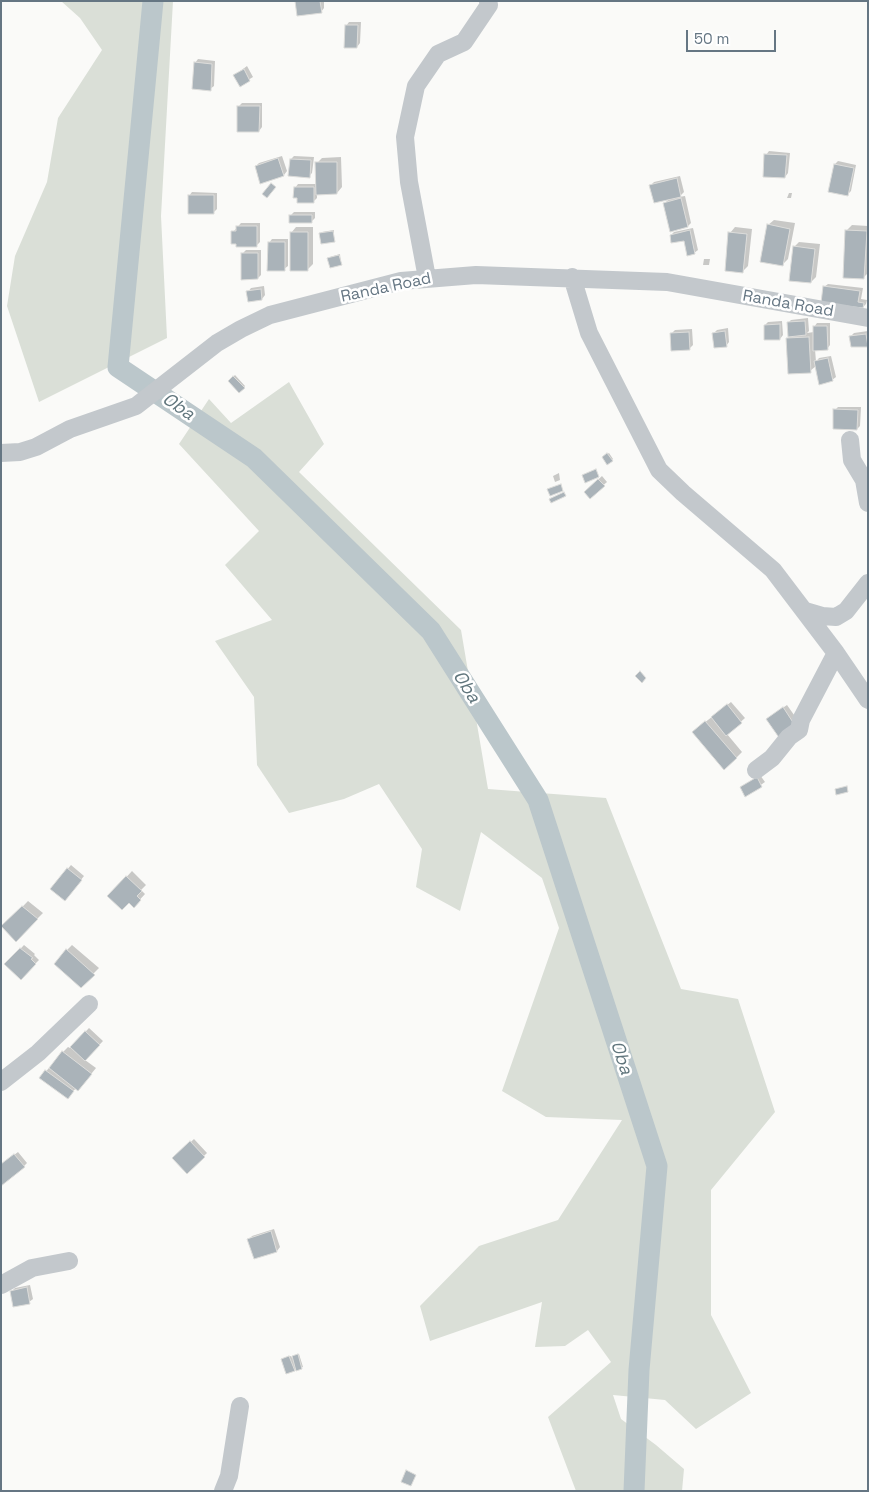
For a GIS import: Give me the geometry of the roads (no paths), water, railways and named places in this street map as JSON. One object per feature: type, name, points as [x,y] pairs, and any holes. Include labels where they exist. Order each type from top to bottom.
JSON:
[{"type":"street","points":[[427,278],[409,182],[405,137],[416,86],[438,54],[464,42],[489,5],[488,1]]},
{"type":"street","name":"Randa Road","points":[[1,453],[20,452],[36,447],[70,429],[136,406],[217,343],[241,328],[270,315],[401,281],[476,274],[572,276],[667,282],[868,318]]},
{"type":"street","points":[[572,276],[589,333],[660,470],[682,493],[765,562],[836,653],[868,700]]},
{"type":"street","points":[[850,440],[852,460],[864,480],[868,503]]},
{"type":"street","points":[[805,612],[836,617],[846,611],[868,583]]},
{"type":"street","points":[[756,770],[772,758],[789,737],[799,730],[801,720],[836,653]]},
{"type":"street","points":[[1,1082],[38,1053],[89,1004]]},
{"type":"street","points":[[1,1285],[32,1268],[69,1261]]},
{"type":"street","points":[[223,1491],[229,1476],[240,1406]]},
{"type":"waterway","name":"Oba","points":[[153,1],[118,367],[254,458],[431,631],[538,800],[657,1166],[639,1370],[634,1491]]}]
